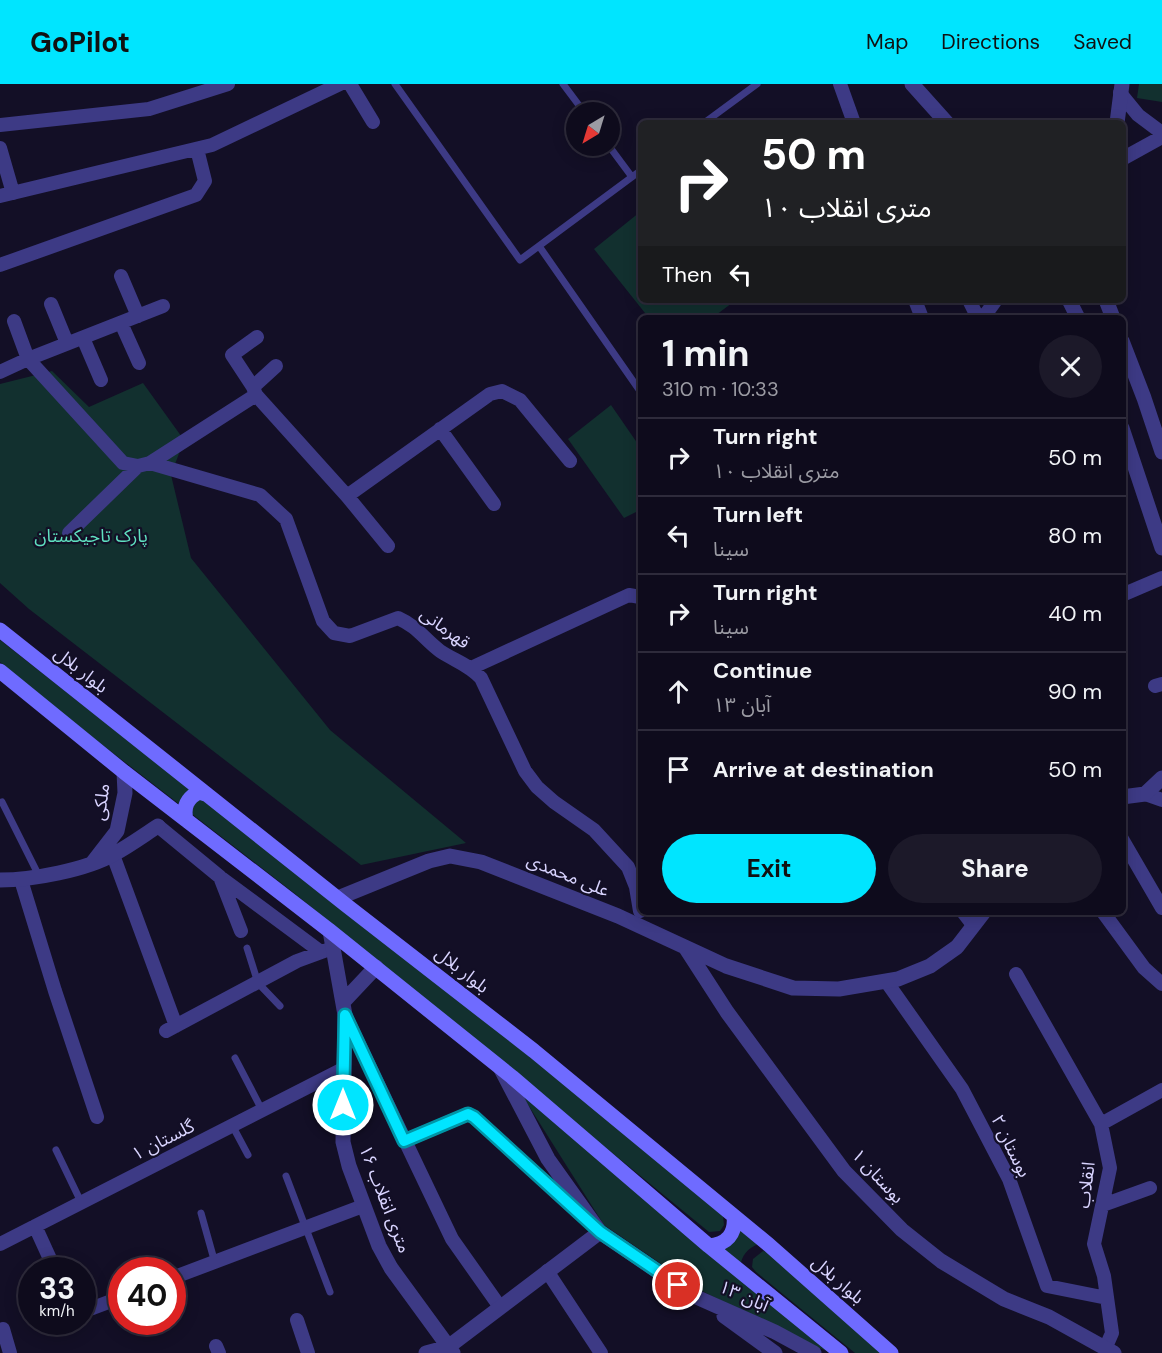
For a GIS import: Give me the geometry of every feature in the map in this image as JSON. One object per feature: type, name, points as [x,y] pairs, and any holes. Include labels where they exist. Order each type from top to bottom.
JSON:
[{"type":"main road","name":"بلوار بلال","points":[[0,630],[205,794],[534,1051],[734,1216],[891,1353]]},
{"type":"main road","points":[[0,671],[500,1067],[709,1245],[841,1353]]},
{"type":"main road","points":[[186,820],[184,809],[189,799],[199,792],[205,794]]},
{"type":"main road","points":[[709,1245],[718,1245],[726,1241],[735,1225],[734,1216]]},
{"type":"street","points":[[0,125],[149,109],[228,84]]},
{"type":"street","points":[[0,148],[7,194],[212,145],[340,84]]},
{"type":"street","points":[[350,84],[373,122]]},
{"type":"street","points":[[840,84],[853,120]]},
{"type":"street","points":[[912,84],[944,120]]},
{"type":"street","points":[[1110,120],[1121,88]]},
{"type":"street","points":[[1117,120],[1121,88]]},
{"type":"street","points":[[1121,88],[1138,115],[1162,135],[1126,157]]},
{"type":"street","points":[[0,265],[196,195],[205,181],[197,149]]},
{"type":"street","points":[[121,276],[138,316]]},
{"type":"street","points":[[51,304],[67,343]]},
{"type":"street","points":[[0,372],[163,306]]},
{"type":"street","points":[[15,321],[28,359],[123,463],[144,465]]},
{"type":"street","points":[[121,323],[139,363]]},
{"type":"street","points":[[257,336],[232,355],[255,391],[388,546]]},
{"type":"street","points":[[83,338],[101,380]]},
{"type":"street","points":[[1126,351],[1162,452]]},
{"type":"street","points":[[69,533],[144,465],[255,391],[276,366]]},
{"type":"street","points":[[347,496],[490,394],[502,391],[520,400],[570,461]]},
{"type":"street","points":[[440,429],[494,504]]},
{"type":"street","points":[[1126,440],[1162,548]]},
{"type":"street","name":"قهرمانی","points":[[144,465],[260,495],[275,507],[286,519],[323,621],[334,633],[350,636],[398,618],[412,624],[440,651],[471,668],[481,678],[525,771],[537,787],[594,830],[628,867],[638,897]]},
{"type":"street","points":[[1126,593],[1162,578]]},
{"type":"street","points":[[471,668],[629,595],[638,597]]},
{"type":"street","name":"ملکی","points":[[91,864],[117,831],[124,793],[124,771]]},
{"type":"street","points":[[1145,794],[1162,778]]},
{"type":"street","points":[[1126,796],[1145,794],[1162,800]]},
{"type":"street","points":[[0,880],[21,880],[91,864],[113,855],[158,826],[220,877],[327,950]]},
{"type":"street","points":[[1126,846],[1162,908]]},
{"type":"street","points":[[113,855],[171,1029],[297,961],[327,950]]},
{"type":"street","name":"علی محمدی","points":[[338,898],[429,861],[450,856],[481,862],[642,917],[685,947],[726,966],[793,988],[839,989],[898,979],[930,966],[957,947],[981,915]]},
{"type":"street","points":[[220,877],[241,931]]},
{"type":"street","points":[[21,880],[97,1117]]},
{"type":"street","points":[[965,915],[973,925]]},
{"type":"street","points":[[1106,915],[1144,968],[1162,984]]},
{"type":"street","name":"۱۶ متری انقلاب","points":[[330,931],[327,950],[344,1008],[343,1142],[349,1166],[363,1206],[391,1268],[450,1350]]},
{"type":"street","name":"بوستان ۱","points":[[685,947],[727,1012],[844,1171],[903,1230],[941,1261],[1004,1299],[1049,1317],[1110,1351]]},
{"type":"street","points":[[376,967],[344,1008],[404,1141],[453,1239],[500,1307]]},
{"type":"street","name":"انقلاب","points":[[1016,974],[1101,1124],[1110,1168],[1094,1244],[1104,1276],[1112,1333],[1110,1351]]},
{"type":"street","name":"بوستان ۲","points":[[886,981],[962,1089],[1009,1179],[1047,1286],[1107,1298]]},
{"type":"street","name":"۱۳ آبان","points":[[500,1067],[549,1159],[600,1232],[694,1296],[775,1332],[814,1353]]},
{"type":"street","name":"گلستان ۱","points":[[0,1244],[343,1069]]},
{"type":"street","points":[[1101,1124],[1162,1090]]},
{"type":"street","points":[[404,1141],[468,1114],[600,1232],[500,1307],[450,1350],[426,1353]]},
{"type":"street","points":[[1103,1205],[1150,1188]]},
{"type":"street","points":[[186,1273],[363,1206]]},
{"type":"street","points":[[35,1226],[49,1257]]},
{"type":"street","points":[[547,1271],[601,1353]]},
{"type":"street","points":[[694,1296],[775,1353]]},
{"type":"street","points":[[297,1320],[308,1353]]},
{"type":"street","points":[[3,1329],[10,1353]]},
{"type":"lane","points":[[395,84],[520,260],[638,172]]},
{"type":"lane","points":[[563,84],[576,102]]},
{"type":"lane","points":[[708,120],[756,84]]},
{"type":"lane","points":[[616,156],[632,177]]},
{"type":"lane","points":[[539,246],[638,388]]},
{"type":"lane","points":[[2,802],[39,876]]},
{"type":"lane","points":[[247,948],[258,983],[280,1006]]},
{"type":"lane","points":[[235,1058],[262,1110]]},
{"type":"lane","points":[[232,1125],[248,1155]]},
{"type":"lane","points":[[56,1150],[81,1203]]},
{"type":"lane","points":[[286,1176],[330,1292]]},
{"type":"lane","points":[[201,1213],[215,1263]]},
{"type":"green space","points":[[1139,84],[1162,84],[1162,102],[1137,98]]},
{"type":"green space","points":[[638,214],[638,303],[732,303],[716,315],[647,315],[594,249]]},
{"type":"green space","name":"پارک تاجیکستان","points":[[52,371],[89,407],[143,383],[184,440],[171,475],[191,558],[330,730],[466,843],[361,865],[29,609],[0,583],[0,384]]},
{"type":"green space","points":[[611,405],[638,444],[638,511],[624,518],[568,439]]},
{"type":"green space","points":[[0,640],[562,1082],[723,1216],[724,1225],[720,1231],[709,1232],[294,893],[60,712],[0,662]]},
{"type":"green space","points":[[520,1092],[832,1353],[811,1345],[698,1289],[604,1225]]},
{"type":"green space","points":[[737,1228],[758,1244],[746,1253],[740,1267],[719,1249]]},
{"type":"green space","points":[[763,1251],[767,1252],[881,1353],[855,1353],[756,1272],[752,1267],[753,1259]]},
{"type":"route","points":[[343,1105],[345,1015],[404,1141],[468,1114],[474,1117],[600,1232],[678,1285]]}]
